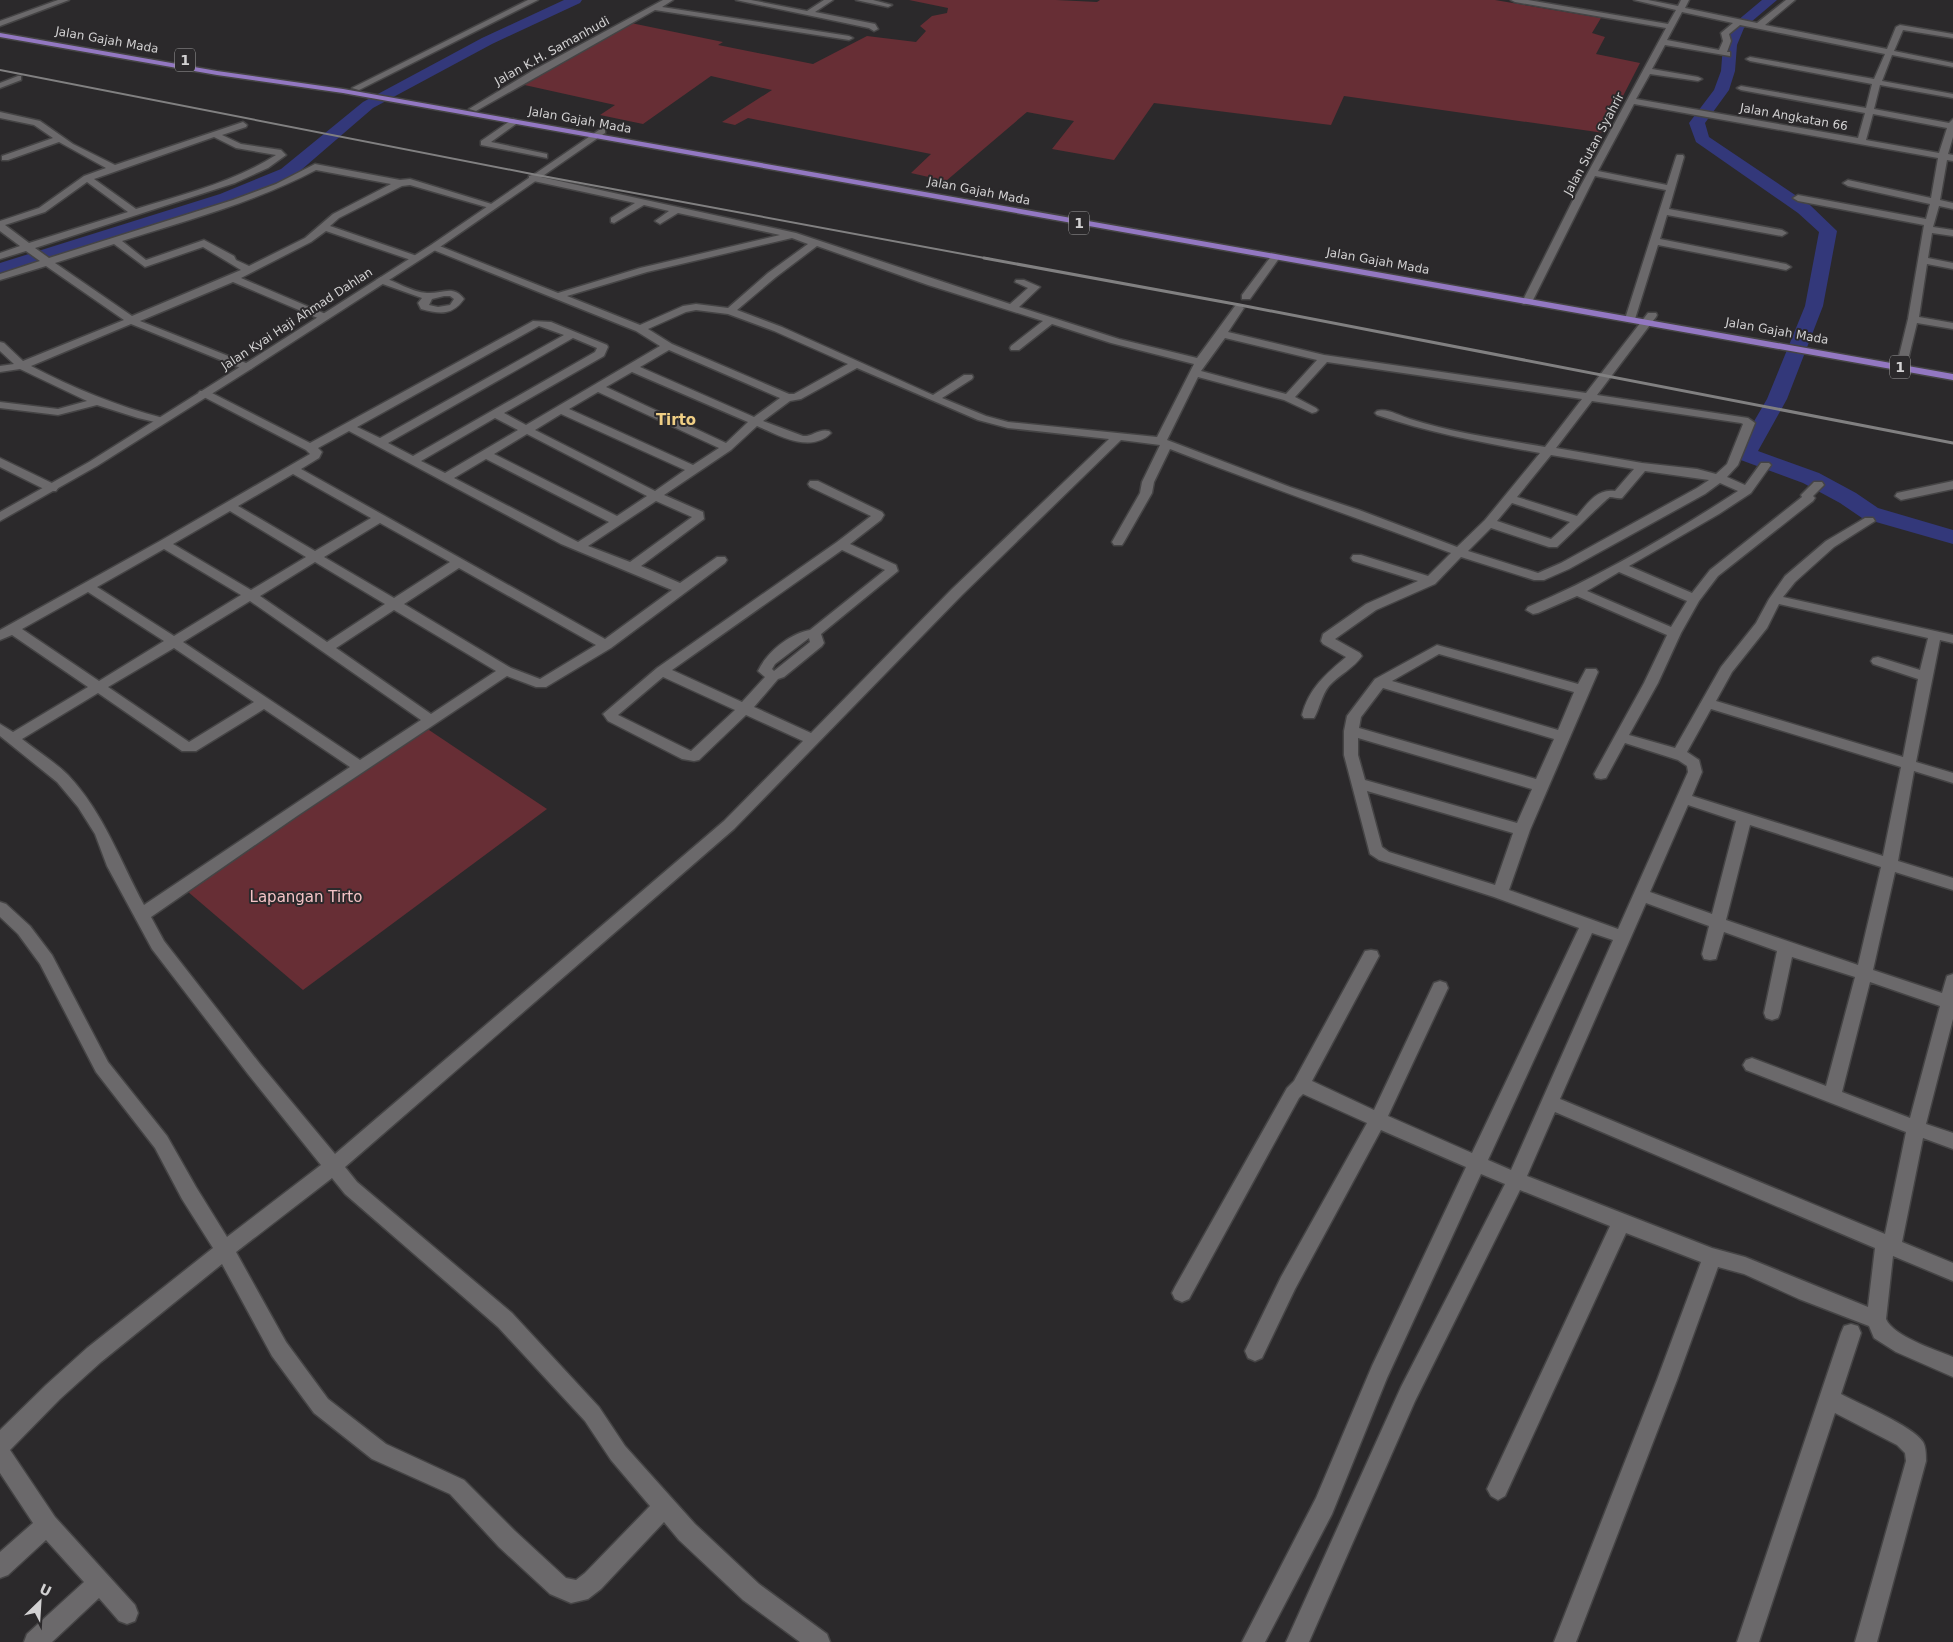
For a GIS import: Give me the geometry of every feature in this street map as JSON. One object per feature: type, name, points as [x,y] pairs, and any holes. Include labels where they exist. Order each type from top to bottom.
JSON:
[{"type":"highway","name":"Jalan Gajah Mada","points":[[0,30],[356,88],[367,93]]},
{"type":"highway","name":"Jalan Gajah Mada","points":[[0,35],[217,73],[367,93],[513,122],[682,148],[1849,354],[1953,377]]},
{"type":"highway","name":"Jalan Gajah Mada","points":[[399,99],[473,109],[598,134]]},
{"type":"highway","name":"Jalan Gajah Mada","points":[[682,148],[1276,257],[1529,298]]},
{"type":"highway","name":"Jalan Gajah Mada","points":[[1849,354],[1903,360],[1953,369]]},
{"type":"street","points":[[0,24],[66,0]]},
{"type":"street","points":[[356,88],[534,0]]},
{"type":"street","name":"Jalan K.H. Samanhudi","points":[[473,109],[669,0]]},
{"type":"street","points":[[740,0],[872,26],[874,29]]},
{"type":"street","points":[[809,13],[829,0]]},
{"type":"street","points":[[860,0],[888,5]]},
{"type":"street","points":[[1515,0],[1672,27]]},
{"type":"street","points":[[1638,0],[1953,65]]},
{"type":"street","name":"Jalan Sutan Syahrir","points":[[1529,298],[1577,202],[1685,0]]},
{"type":"street","points":[[1758,25],[1791,0]]},
{"type":"street","points":[[654,8],[849,38]]},
{"type":"street","points":[[1663,42],[1725,53],[1727,41],[1725,34],[1740,22]]},
{"type":"street","points":[[1861,142],[1877,82],[1900,26],[1953,36]]},
{"type":"street","points":[[1750,59],[1953,96]]},
{"type":"street","points":[[1647,71],[1698,79]]},
{"type":"street","points":[[0,86],[18,78]]},
{"type":"street","points":[[1741,88],[1953,125],[1948,157],[1929,226],[1914,319],[1903,360]]},
{"type":"street","name":"Jalan Angkatan 66","points":[[1631,101],[1948,157]]},
{"type":"street","points":[[0,115],[37,123],[60,139],[114,168]]},
{"type":"street","points":[[513,122],[484,143],[544,156]]},
{"type":"street","points":[[0,225],[42,210],[87,178],[243,125]]},
{"type":"street","points":[[0,256],[31,249],[232,180],[265,166],[282,155],[278,152],[239,146],[214,134]]},
{"type":"street","name":"Jalan Kyai Haji Ahmad Dahlan","points":[[0,517],[52,488],[247,367],[414,258],[434,247],[598,134]]},
{"type":"street","points":[[5,158],[60,139]]},
{"type":"street","points":[[1631,316],[1680,157]]},
{"type":"street","points":[[0,278],[279,186],[315,168],[328,168],[400,183],[410,182],[493,206]]},
{"type":"street","points":[[1594,173],[1671,188]]},
{"type":"street","points":[[87,178],[112,198],[135,212]]},
{"type":"street","points":[[532,178],[793,235],[814,244],[1115,341],[1200,362]]},
{"type":"street","points":[[0,369],[22,366],[232,278],[296,248],[317,235],[327,222],[336,216],[400,183]]},
{"type":"street","points":[[1848,183],[1953,206]]},
{"type":"street","points":[[370,198],[385,202]]},
{"type":"street","points":[[1798,198],[1929,226],[1953,233]]},
{"type":"street","points":[[614,220],[644,202]]},
{"type":"street","points":[[660,221],[676,210]]},
{"type":"street","points":[[1663,211],[1782,233]]},
{"type":"street","points":[[0,225],[48,262],[132,321],[247,367]]},
{"type":"street","points":[[325,226],[414,258]]},
{"type":"street","points":[[558,296],[594,283],[632,273],[793,235]]},
{"type":"street","points":[[193,236],[248,270]]},
{"type":"street","points":[[116,241],[145,264],[204,243]]},
{"type":"street","points":[[1654,241],[1786,267]]},
{"type":"street","points":[[730,311],[772,275],[814,244]]},
{"type":"street","points":[[434,247],[640,329],[668,346],[786,398],[797,397],[857,364]]},
{"type":"street","points":[[1246,296],[1276,257]]},
{"type":"street","points":[[1924,260],[1953,266]]},
{"type":"street","points":[[232,278],[324,316]]},
{"type":"street","points":[[381,280],[428,297]]},
{"type":"street","points":[[1012,308],[1035,287],[1020,282]]},
{"type":"street","points":[[640,329],[684,309],[696,306],[730,311],[778,329],[934,399],[982,418],[1008,425],[1163,443],[1286,490],[1355,513],[1459,552],[1535,576],[1542,576],[1565,566],[1722,479],[1732,465],[1749,423],[1748,421],[1590,396],[1324,358],[1222,334]]},
{"type":"street","points":[[1118,542],[1146,493],[1148,482],[1163,443],[1194,372],[1239,308]]},
{"type":"street","points":[[1309,715],[1313,700],[1326,682],[1355,656],[1329,642],[1327,640],[1328,637],[1371,607],[1430,582],[1489,523],[1548,452],[1650,319]]},
{"type":"street","points":[[1914,319],[1953,326]]},
{"type":"street","points":[[1015,348],[1051,320]]},
{"type":"street","points":[[310,448],[538,323],[547,324],[603,347],[603,350],[412,461]]},
{"type":"street","points":[[380,443],[573,334]]},
{"type":"street","points":[[0,345],[22,366],[98,401],[137,416],[159,420]]},
{"type":"street","points":[[445,478],[668,346]]},
{"type":"street","points":[[1288,398],[1300,387],[1324,358]]},
{"type":"street","points":[[632,368],[757,420],[775,430],[805,440],[825,432]]},
{"type":"street","points":[[1194,372],[1288,398],[1312,410]]},
{"type":"street","points":[[934,399],[968,377]]},
{"type":"street","points":[[598,388],[727,448]]},
{"type":"street","points":[[0,636],[315,456],[316,452],[310,448],[204,393]]},
{"type":"street","points":[[579,547],[727,448],[757,420],[786,398]]},
{"type":"street","points":[[0,405],[58,412],[98,401]]},
{"type":"street","points":[[562,410],[694,470]]},
{"type":"street","points":[[494,413],[656,496],[699,515],[698,519],[633,566]]},
{"type":"street","points":[[1381,413],[1445,432],[1548,452],[1642,467],[1683,470],[1722,479],[1745,489]]},
{"type":"street","points":[[348,427],[579,547],[614,562],[633,566],[681,589]]},
{"type":"street","points":[[0,1445],[94,1355],[334,1166],[729,825],[1023,527],[1117,438]]},
{"type":"street","points":[[485,454],[617,521]]},
{"type":"street","points":[[0,462],[52,488]]},
{"type":"street","points":[[1533,610],[1577,591],[1745,489],[1765,466]]},
{"type":"street","points":[[1489,523],[1553,544],[1579,521],[1595,502],[1607,493],[1615,496],[1620,493],[1642,467]]},
{"type":"street","points":[[293,469],[606,645]]},
{"type":"street","points":[[814,484],[878,514],[841,545],[662,671],[610,714],[613,718],[687,755],[694,756],[701,751],[745,708],[773,676],[779,674],[817,643],[814,633],[892,570],[841,545]]},
{"type":"street","points":[[1601,774],[1651,683],[1674,633],[1694,599],[1714,573],[1809,498],[1807,495],[1818,485]]},
{"type":"street","points":[[1901,496],[1953,485]]},
{"type":"street","points":[[1509,498],[1579,521]]},
{"type":"street","points":[[230,506],[506,671],[541,684],[606,645],[721,560]]},
{"type":"street","points":[[379,518],[99,687],[6,734],[62,778],[83,803],[102,833],[115,866],[158,945],[254,1069],[351,1188],[505,1320],[592,1414],[618,1453],[687,1532],[751,1592],[819,1642]]},
{"type":"street","points":[[1678,755],[1726,670],[1762,625],[1775,599],[1790,579],[1830,544],[1868,521]]},
{"type":"street","points":[[164,544],[250,596],[430,720]]},
{"type":"street","points":[[1357,558],[1430,582]]},
{"type":"street","points":[[327,648],[459,562]]},
{"type":"street","points":[[1619,567],[1694,599]]},
{"type":"street","points":[[88,587],[173,641],[360,767]]},
{"type":"street","points":[[1577,591],[1674,633]]},
{"type":"street","points":[[1775,599],[1953,639]]},
{"type":"street","points":[[13,629],[187,747],[191,747],[264,703]]},
{"type":"street","points":[[1832,1096],[1864,973],[1889,864],[1907,765],[1935,635]]},
{"type":"street","points":[[1582,690],[1437,649],[1380,682],[1354,716],[1351,731],[1351,755],[1375,850],[1378,853],[1500,893],[1622,937]]},
{"type":"street","points":[[1878,661],[1925,676]]},
{"type":"street","points":[[142,915],[430,720],[506,671]]},
{"type":"street","points":[[662,671],[812,739]]},
{"type":"street","points":[[1500,893],[1522,830],[1561,736],[1591,672]]},
{"type":"street","points":[[1380,682],[1561,736]]},
{"type":"street","points":[[1708,703],[1953,778]]},
{"type":"street","points":[[1351,731],[1541,786]]},
{"type":"street","points":[[1297,1642],[1408,1394],[1516,1180],[1685,798],[1696,768],[1690,760],[1678,755],[1621,737]]},
{"type":"street","points":[[1358,783],[1522,830]]},
{"type":"street","points":[[1685,798],[1953,884]]},
{"type":"street","points":[[1710,954],[1744,817]]},
{"type":"street","points":[[1642,895],[1786,948],[1949,1002]]},
{"type":"street","points":[[0,908],[24,930],[46,960],[102,1067],[160,1142],[225,1250],[279,1349],[321,1406],[379,1452],[457,1487],[507,1539],[558,1586],[571,1592],[580,1591],[594,1581],[665,1505]]},
{"type":"street","points":[[1253,1642],[1324,1506],[1379,1373],[1588,925]]},
{"type":"street","points":[[1772,1014],[1786,948]]},
{"type":"street","points":[[1182,1293],[1293,1093],[1300,1086],[1371,956]]},
{"type":"street","points":[[1953,981],[1949,1002],[1949,1024],[1916,1128],[1888,1244],[1876,1319],[1881,1331],[1903,1345],[1953,1367]]},
{"type":"street","points":[[1255,1350],[1288,1283],[1377,1121],[1440,988]]},
{"type":"street","points":[[1752,1065],[1953,1141]]},
{"type":"street","points":[[1300,1086],[1311,1088],[1377,1121],[1477,1165],[1712,1257],[1726,1258],[1830,1302],[1876,1319]]},
{"type":"street","points":[[1549,1102],[1953,1272]]},
{"type":"street","points":[[1498,1489],[1622,1222]]},
{"type":"street","points":[[1565,1642],[1667,1380],[1712,1257]]},
{"type":"street","points":[[1748,1642],[1851,1333]]},
{"type":"street","points":[[1829,1399],[1904,1438],[1914,1448],[1916,1461],[1866,1642]]},
{"type":"street","points":[[0,1454],[47,1525],[127,1613]]},
{"type":"street","points":[[0,1567],[47,1525]]},
{"type":"street","points":[[36,1642],[98,1583]]},
{"type":"green space","points":[[909,0],[1056,0],[1097,2],[1100,0],[1495,0],[1601,18],[1592,33],[1605,37],[1596,54],[1640,63],[1604,133],[1344,96],[1331,125],[1154,103],[1114,160],[1052,149],[1074,121],[1027,112],[946,181],[911,173],[931,154],[748,118],[735,125],[722,122],[772,90],[711,76],[643,124],[600,115],[615,105],[520,84],[631,23],[723,42],[718,45],[813,64],[867,36],[916,42],[926,31],[920,26],[932,16],[947,13],[948,8]]},
{"type":"green space","name":"Lapangan Tirto","points":[[426,728],[547,809],[303,990],[187,891]]},
{"type":"waterway","points":[[0,269],[226,198],[287,173],[368,105],[487,41],[575,0]]},
{"type":"waterway","points":[[1770,0],[1738,26],[1730,45],[1728,71],[1721,90],[1697,123],[1702,139],[1804,209],[1828,231],[1814,306],[1777,399],[1746,454],[1811,478],[1848,498],[1870,513],[1953,537]]},
{"type":"railway","points":[[0,70],[537,175],[990,259]]},
{"type":"railway","points":[[984,258],[1240,305],[1953,443]]},
{"type":"district","name":"Tirto","points":[[676,420]]}]
